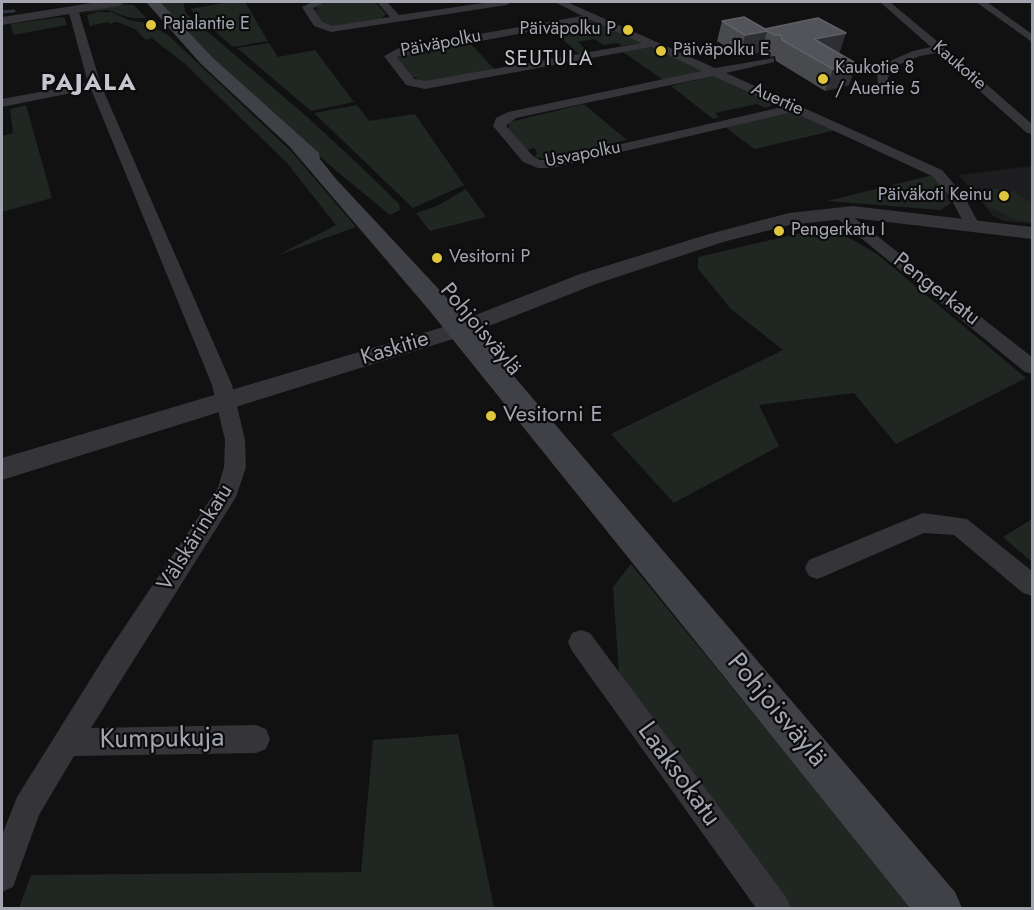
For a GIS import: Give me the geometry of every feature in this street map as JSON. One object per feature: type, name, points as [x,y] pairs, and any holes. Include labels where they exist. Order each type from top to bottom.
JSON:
[{"type":"main road","name":"Pohjoisväylä","points":[[139,2],[297,144],[438,304],[467,327],[612,513],[939,909]]},
{"type":"main road","name":"Pohjoisväylä","points":[[153,2],[207,61]]},
{"type":"street","points":[[2,21],[112,2]]},
{"type":"street","points":[[320,2],[308,7],[318,24],[324,28],[340,29],[507,2]]},
{"type":"street","points":[[382,2],[397,19]]},
{"type":"street","name":"Auertie","points":[[560,2],[937,173],[957,196],[970,224]]},
{"type":"street","name":"Kaukotie","points":[[885,2],[1032,130]]},
{"type":"street","points":[[981,2],[1032,39]]},
{"type":"street","name":"Välskärinkatu","points":[[2,876],[27,807],[228,491],[235,467],[235,440],[226,401],[183,291],[95,85],[73,9]]},
{"type":"street","name":"Päiväpolku","points":[[591,17],[399,51],[390,56],[410,82],[425,85],[651,44]]},
{"type":"street","points":[[882,82],[883,74],[894,63],[917,53],[940,49]]},
{"type":"street","points":[[714,73],[770,60]]},
{"type":"street","name":"Usvapolku","points":[[714,73],[512,115],[501,121],[499,126],[528,159],[538,164],[552,164],[795,108]]},
{"type":"street","points":[[2,103],[95,85]]},
{"type":"street","name":"Kaskitie","points":[[2,469],[467,327],[588,279],[716,238],[789,219],[839,213],[893,216],[1032,233]]},
{"type":"street","name":"Pengerkatu","points":[[839,213],[1032,367]]},
{"type":"street","points":[[817,568],[923,523],[959,526],[1032,585]]},
{"type":"street","name":"Laaksokatu","points":[[581,642],[775,909]]},
{"type":"street","name":"Kumpukuja","points":[[67,742],[256,738]]},
{"type":"shaded area","points":[[159,2],[183,2],[186,13],[306,116],[399,204],[400,210],[390,215],[335,170],[210,56]]},
{"type":"shaded area","points":[[228,2],[245,2],[268,41],[233,47],[190,9]]},
{"type":"shaded area","points":[[375,2],[386,14],[381,19],[328,27],[321,24],[314,11],[321,8],[314,9],[318,4]]},
{"type":"shaded area","points":[[120,4],[134,5],[146,18],[131,18],[107,10],[83,13]]},
{"type":"shaded area","points":[[111,12],[129,20],[146,23],[168,35],[291,151],[356,227],[276,256],[336,225],[287,163],[185,64],[152,38],[146,40],[135,29],[117,22],[90,27],[87,15]]},
{"type":"shaded area","points":[[65,18],[67,25],[13,35],[11,24]]},
{"type":"shaded area","points":[[592,20],[642,43],[622,46],[617,43],[603,45],[595,39],[578,42],[589,53],[579,54],[550,28]]},
{"type":"shaded area","points":[[469,42],[496,71],[430,82],[413,80],[418,77],[410,78],[398,61],[402,55]]},
{"type":"shaded area","points":[[269,43],[278,57],[315,50],[354,102],[311,111],[237,48]]},
{"type":"shaded area","points":[[650,47],[702,69],[703,72],[663,80],[623,52]]},
{"type":"shaded area","points":[[715,75],[779,103],[765,108],[757,104],[715,113],[719,117],[713,119],[671,86]]},
{"type":"shaded area","points":[[584,104],[627,140],[546,159],[535,157],[537,152],[534,148],[527,150],[508,129],[510,122]]},
{"type":"shaded area","points":[[26,105],[52,198],[2,212],[2,136],[13,133],[10,109]]},
{"type":"shaded area","points":[[357,105],[369,121],[415,114],[464,185],[413,208],[314,113]]},
{"type":"shaded area","points":[[795,110],[837,130],[754,149],[724,126]]},
{"type":"shaded area","name":"Päiväkoti Keinu","points":[[1032,166],[1032,224],[1003,221],[993,216],[959,175]]},
{"type":"shaded area","points":[[933,175],[941,184],[951,203],[941,210],[827,201]]},
{"type":"shaded area","points":[[466,189],[486,217],[430,231],[416,213],[437,206]]},
{"type":"shaded area","points":[[999,189],[1014,192],[1032,203],[1032,222],[1015,220],[988,206],[975,190]]},
{"type":"shaded area","points":[[809,231],[846,236],[877,254],[1026,378],[896,444],[854,393],[759,405],[779,446],[674,503],[611,434],[783,350],[731,309],[698,269],[698,257]]},
{"type":"shaded area","points":[[1032,519],[1032,562],[1003,537]]},
{"type":"shaded area","points":[[631,564],[912,908],[784,908],[620,689],[613,587]]},
{"type":"shaded area","points":[[458,734],[494,908],[19,908],[31,875],[361,872],[373,740]]},
{"type":"building","points":[[744,17],[765,29],[818,18],[846,33],[814,39],[857,64],[833,69],[782,40],[781,35],[767,31],[745,35],[722,21]]},
{"type":"waterway","points":[[2,12],[14,11]]},
{"type":"place","name":"Pajalantie E","points":[[151,25]]},
{"type":"place","name":"Päiväpolku P","points":[[628,30]]},
{"type":"place","name":"Päiväpolku E","points":[[661,51]]},
{"type":"place","name":"Kaukotie 8 / Auertie 5","points":[[823,79]]},
{"type":"place","name":"Päiväkoti Keinu","points":[[1004,196]]},
{"type":"place","name":"Pengerkatu I","points":[[779,231]]},
{"type":"place","name":"Vesitorni P","points":[[437,258]]},
{"type":"place","name":"Vesitorni E","points":[[491,416]]},
{"type":"district","name":"SEUTULA","points":[[549,60]]},
{"type":"district","name":"PAJALA","points":[[89,84]]}]
